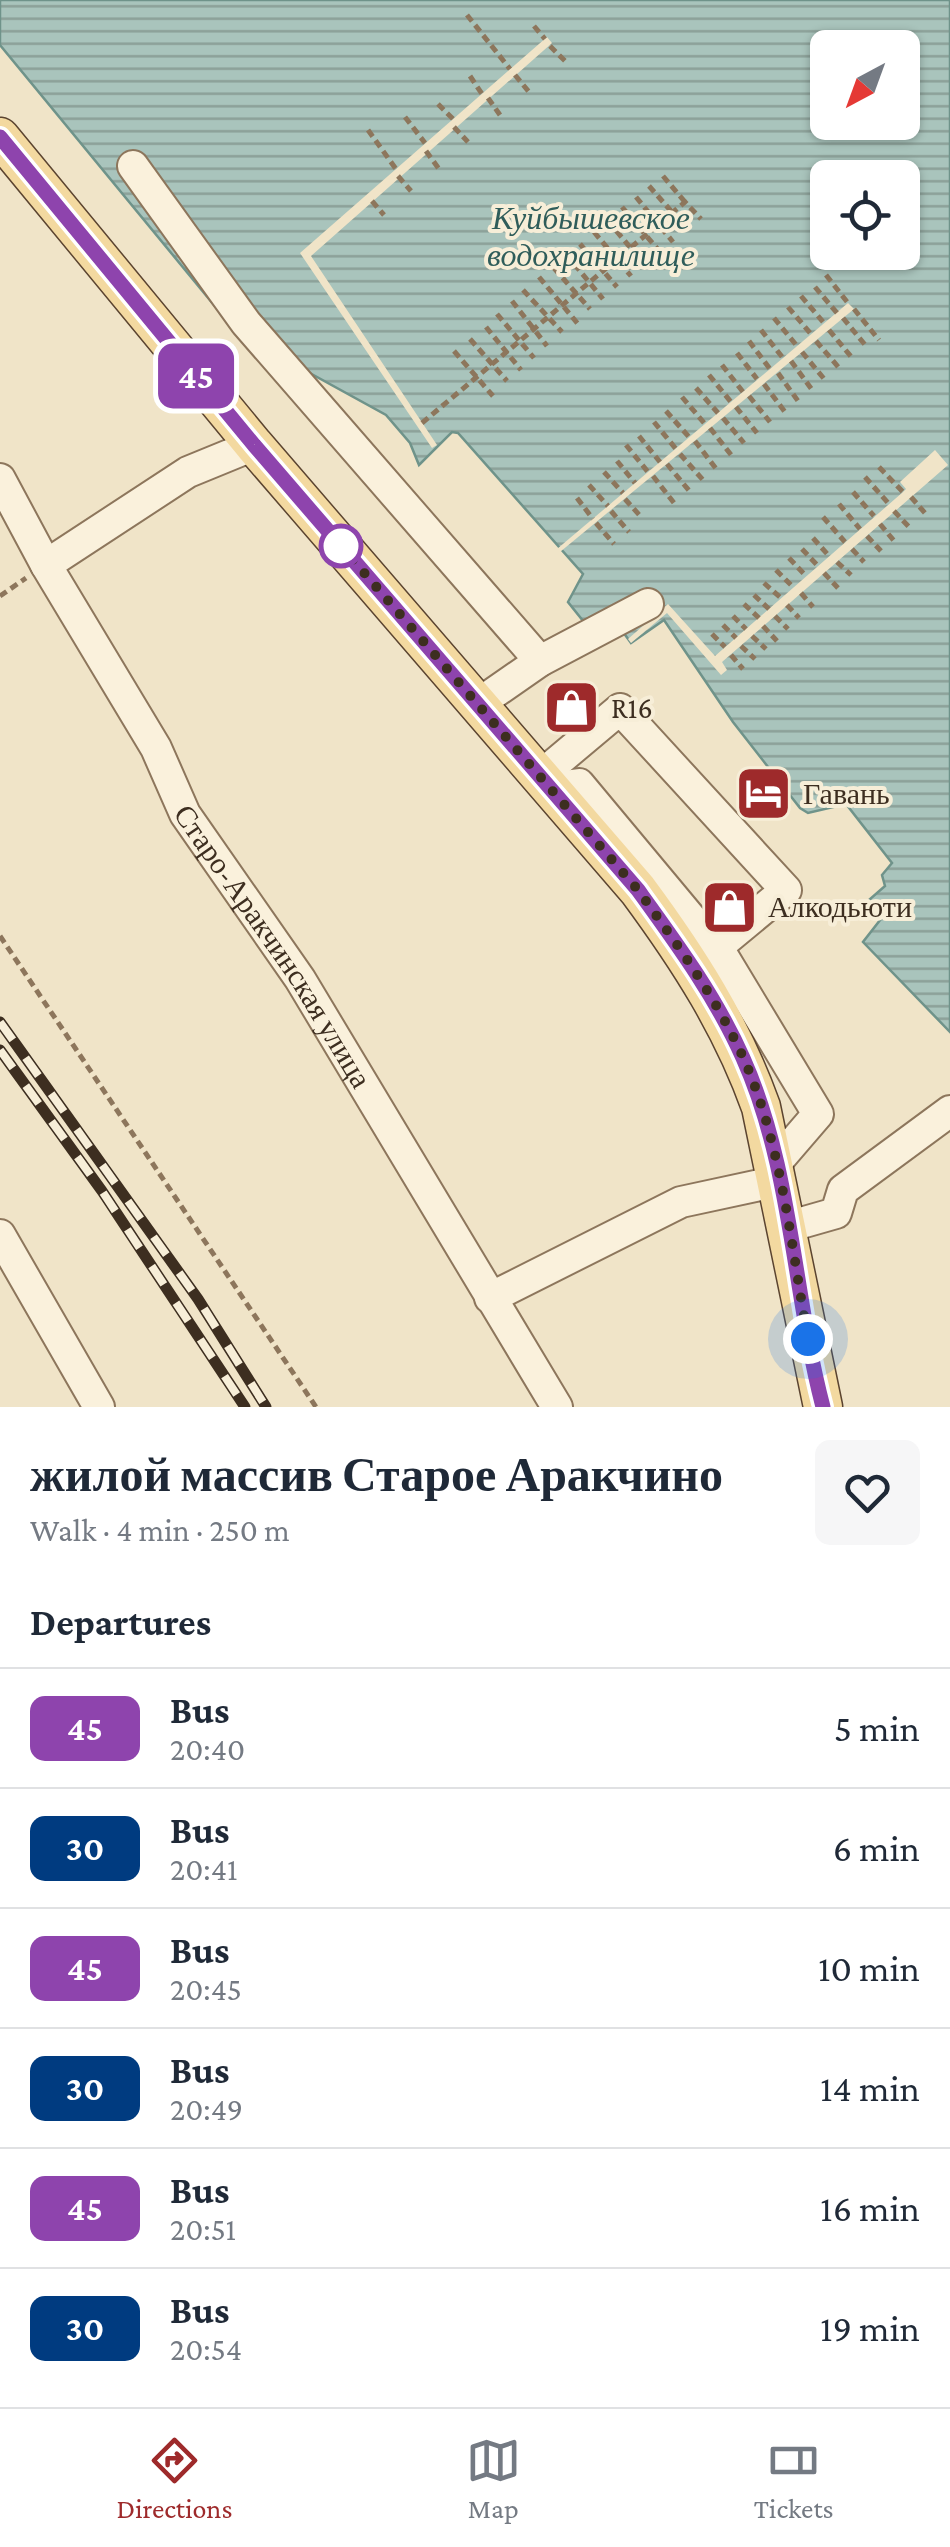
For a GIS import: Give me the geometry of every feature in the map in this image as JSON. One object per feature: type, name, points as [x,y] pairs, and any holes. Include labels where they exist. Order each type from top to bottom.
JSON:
[{"type":"main road","points":[[0,137],[254,445],[638,890],[683,950],[744,1059],[777,1173],[823,1407]]},
{"type":"street","points":[[133,166],[246,323],[540,661]]},
{"type":"street","points":[[46,565],[188,472],[254,445]]},
{"type":"street","name":"Старо-Аракчинская улица","points":[[0,479],[46,565],[156,748],[185,814],[300,979],[557,1407]]},
{"type":"street","points":[[478,704],[540,661],[648,604]]},
{"type":"street","points":[[544,782],[620,709],[786,890],[716,948]]},
{"type":"street","points":[[490,1298],[681,1202],[777,1173],[818,1114],[716,948],[579,784],[544,782]]},
{"type":"street","points":[[788,1227],[836,1213],[842,1190],[950,1110]]},
{"type":"street","points":[[0,1235],[98,1407]]},
{"type":"path","points":[[467,15],[529,92]]},
{"type":"path","points":[[534,26],[544,39]]},
{"type":"path","points":[[550,46],[566,62]]},
{"type":"path","points":[[470,76],[500,115]]},
{"type":"path","points":[[438,104],[468,142]]},
{"type":"path","points":[[404,117],[440,169]]},
{"type":"path","points":[[368,130],[411,191]]},
{"type":"path","points":[[663,176],[701,220]]},
{"type":"path","points":[[649,186],[686,228]]},
{"type":"path","points":[[636,197],[673,242]]},
{"type":"path","points":[[372,200],[384,215]]},
{"type":"path","points":[[422,423],[686,202]]},
{"type":"path","points":[[622,207],[660,252]]},
{"type":"path","points":[[608,220],[645,265]]},
{"type":"path","points":[[594,232],[631,276]]},
{"type":"path","points":[[580,244],[617,287]]},
{"type":"path","points":[[566,254],[602,300]]},
{"type":"path","points":[[554,268],[590,309]]},
{"type":"path","points":[[826,275],[848,303]]},
{"type":"path","points":[[539,277],[578,324]]},
{"type":"path","points":[[814,287],[836,313]]},
{"type":"path","points":[[523,290],[562,332]]},
{"type":"path","points":[[801,296],[824,323]]},
{"type":"path","points":[[512,301],[547,346]]},
{"type":"path","points":[[788,307],[811,334]]},
{"type":"path","points":[[854,309],[879,340]]},
{"type":"path","points":[[497,314],[534,358]]},
{"type":"path","points":[[774,318],[798,346]]},
{"type":"path","points":[[843,318],[866,346]]},
{"type":"path","points":[[486,326],[521,370]]},
{"type":"path","points":[[762,330],[783,358]]},
{"type":"path","points":[[829,330],[853,358]]},
{"type":"path","points":[[470,339],[507,380]]},
{"type":"path","points":[[749,341],[770,369]]},
{"type":"path","points":[[816,341],[840,369]]},
{"type":"path","points":[[454,351],[493,396]]},
{"type":"path","points":[[802,352],[826,380]]},
{"type":"path","points":[[736,353],[786,412]]},
{"type":"path","points":[[791,362],[813,391]]},
{"type":"path","points":[[722,365],[770,422]]},
{"type":"path","points":[[778,372],[798,401]]},
{"type":"path","points":[[709,376],[757,433]]},
{"type":"path","points":[[696,388],[744,443]]},
{"type":"path","points":[[682,396],[732,456]]},
{"type":"path","points":[[666,411],[717,470]]},
{"type":"path","points":[[654,422],[703,480]]},
{"type":"path","points":[[639,436],[691,493]]},
{"type":"path","points":[[626,445],[674,502]]},
{"type":"path","points":[[617,461],[635,483]]},
{"type":"path","points":[[879,467],[903,492]]},
{"type":"path","points":[[604,472],[642,518]]},
{"type":"path","points":[[865,478],[889,504]]},
{"type":"path","points":[[589,485],[628,532]]},
{"type":"path","points":[[853,492],[874,516]]},
{"type":"path","points":[[911,497],[925,513]]},
{"type":"path","points":[[577,498],[614,544]]},
{"type":"path","points":[[839,504],[860,529]]},
{"type":"path","points":[[894,511],[909,527]]},
{"type":"path","points":[[822,518],[845,542]]},
{"type":"path","points":[[880,524],[895,542]]},
{"type":"path","points":[[867,536],[881,551]]},
{"type":"path","points":[[813,538],[829,556]]},
{"type":"path","points":[[802,548],[818,566]]},
{"type":"path","points":[[852,549],[864,562]]},
{"type":"path","points":[[789,558],[806,576]]},
{"type":"path","points":[[837,562],[851,576]]},
{"type":"path","points":[[776,570],[793,588]]},
{"type":"path","points":[[824,573],[838,588]]},
{"type":"path","points":[[764,583],[781,598]]},
{"type":"path","points":[[801,593],[813,607]]},
{"type":"path","points":[[754,595],[769,609]]},
{"type":"path","points":[[744,604],[758,618]]},
{"type":"path","points":[[788,605],[799,618]]},
{"type":"path","points":[[734,616],[746,629]]},
{"type":"path","points":[[775,616],[788,629]]},
{"type":"path","points":[[723,625],[736,638]]},
{"type":"path","points":[[763,626],[777,642]]},
{"type":"path","points":[[712,634],[725,648]]},
{"type":"path","points":[[752,636],[766,649]]},
{"type":"path","points":[[741,646],[756,659]]},
{"type":"path","points":[[731,655],[744,669]]},
{"type":"path","points":[[0,936],[316,1407]]},
{"type":"water","name":"Куйбышевское водохранилище","points":[[0,0],[950,0],[950,1032],[863,942],[884,915],[870,899],[885,886],[882,875],[892,863],[846,804],[808,813],[800,808],[733,722],[664,620],[631,643],[623,632],[588,627],[568,602],[583,574],[458,433],[452,432],[419,465],[410,443],[386,415],[237,333],[0,45]]},
{"type":"pier","points":[[547,37],[552,43],[311,256],[437,445],[432,448],[300,253]]},
{"type":"pier","points":[[848,303],[854,309],[560,552],[557,549]]},
{"type":"pier","points":[[935,450],[948,465],[722,662],[727,670],[721,675],[667,613],[631,643],[628,639],[668,604],[715,656],[903,492],[906,489],[900,482]]},
{"type":"railway","points":[[0,1022],[198,1299],[266,1407]]},
{"type":"railway","points":[[0,1050],[102,1191],[245,1407]]},
{"type":"bus line","name":"45","points":[[0,137],[207,389],[638,890],[683,950],[744,1059],[760,1107],[779,1181],[823,1407]]},
{"type":"place","name":"R16","points":[[572,708]]},
{"type":"place","name":"Гавань","points":[[764,794]]},
{"type":"place","name":"Алкодьюти","points":[[729,907]]},
{"type":"route","points":[[341,546],[638,890],[683,950],[713,1000],[744,1059],[760,1107],[779,1181],[808,1339]]}]
